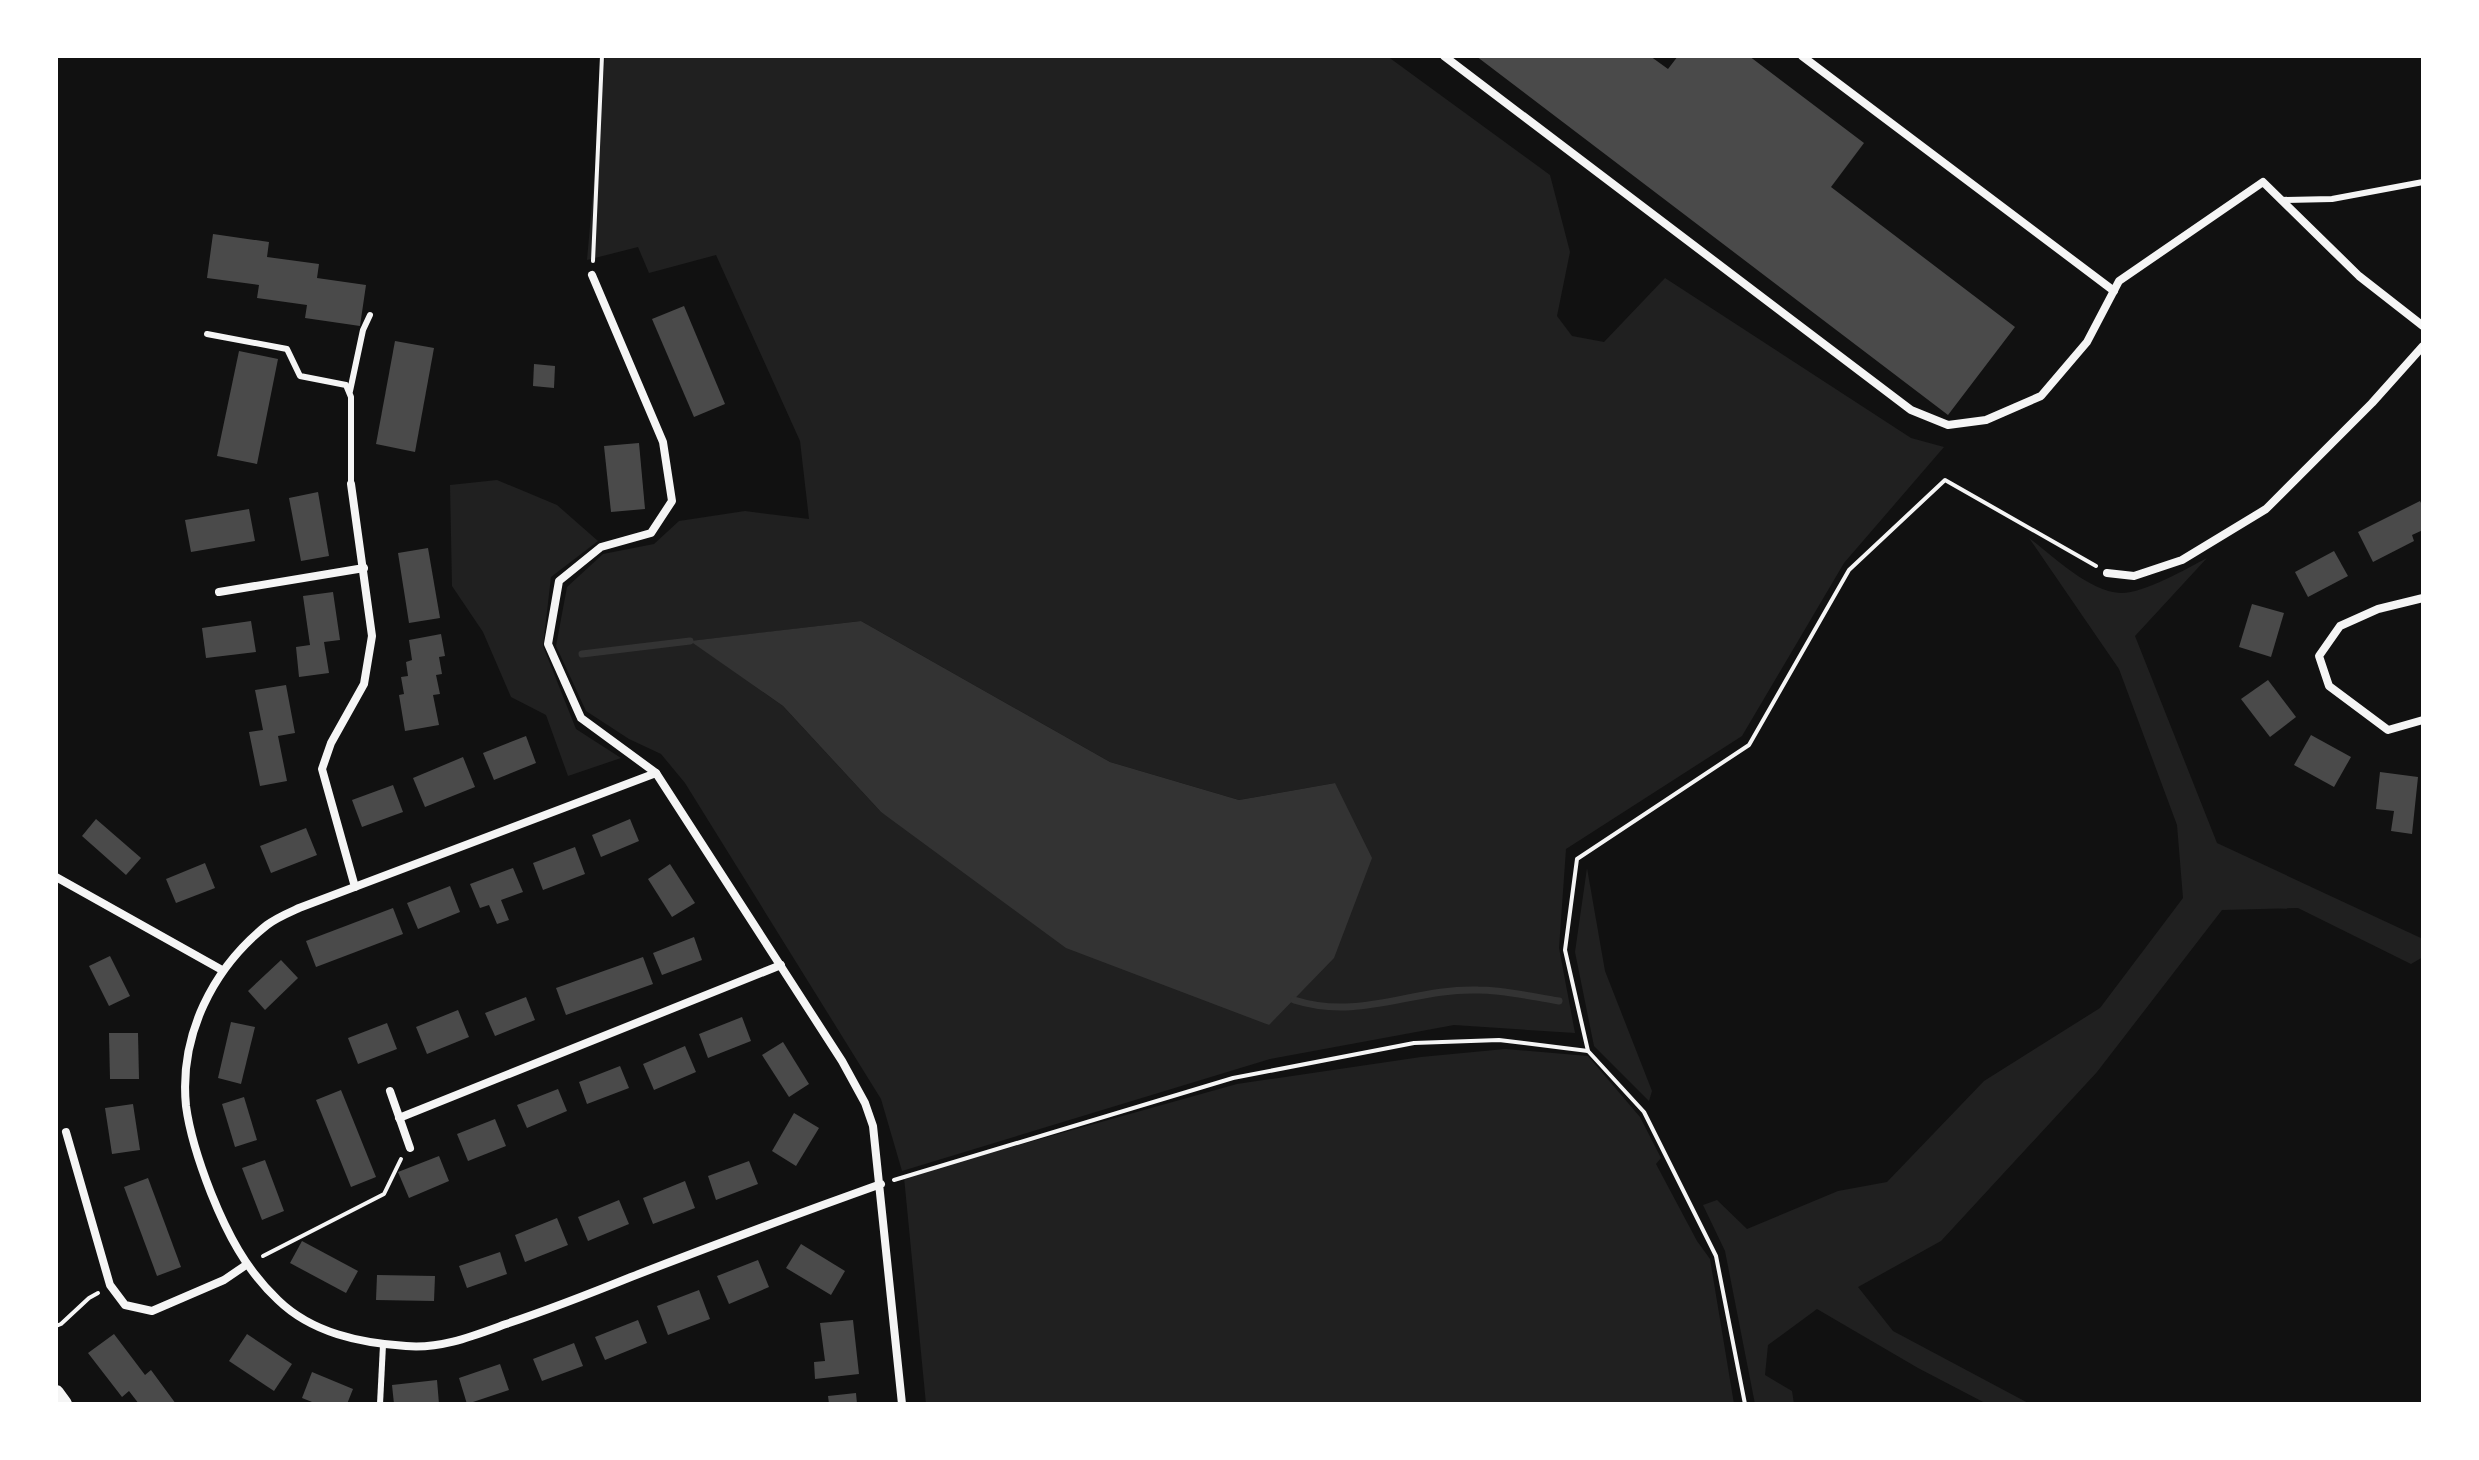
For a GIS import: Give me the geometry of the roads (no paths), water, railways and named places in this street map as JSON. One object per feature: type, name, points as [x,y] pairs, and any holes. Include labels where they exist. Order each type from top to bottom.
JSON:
[{"type":"main road","points":[[56,1393],[64,1404]]},
{"type":"street","points":[[1444,56],[1911,410],[1948,425],[1986,420],[2041,396],[2087,342],[2119,281],[2263,182],[2359,276],[2423,326]]},
{"type":"street","points":[[1802,56],[2114,291]]},
{"type":"street","points":[[592,275],[663,442],[672,501],[651,533],[601,547],[559,581],[548,644],[581,718],[656,773],[781,965],[865,1103],[873,1126],[881,1184],[902,1404]]},
{"type":"street","points":[[2107,573],[2134,576],[2182,560],[2266,509],[2372,403],[2423,346]]},
{"type":"street","points":[[351,484],[372,636],[364,684],[331,743],[322,769],[355,887]]},
{"type":"street","points":[[219,592],[364,568]]},
{"type":"street","points":[[2423,598],[2378,609],[2340,626],[2319,656],[2329,686],[2388,730],[2423,720]]},
{"type":"street","points":[[656,773],[299,908],[268,924],[222,970],[197,1017],[189,1045],[186,1102],[191,1134],[225,1230],[246,1265],[279,1302],[321,1328],[350,1339],[411,1347],[451,1343],[551,1309],[746,1232],[881,1184]]},
{"type":"street","points":[[56,877],[222,970]]},
{"type":"street","points":[[399,1118],[781,965]]},
{"type":"street","points":[[390,1091],[410,1148]]},
{"type":"street","points":[[66,1132],[111,1287],[125,1305],[152,1311],[224,1280],[246,1265]]},
{"type":"lane","points":[[2281,200],[2332,199],[2423,182]]},
{"type":"lane","points":[[351,484],[350,391],[363,330],[370,315]]},
{"type":"lane","points":[[207,334],[287,349],[300,376],[338,382],[350,391]]},
{"type":"lane","points":[[380,1404],[383,1345]]},
{"type":"waterway","points":[[582,654],[690,641]]},
{"type":"waterway","points":[[1294,1000],[1318,1006],[1364,1006],[1431,994],[1478,990],[1559,1001]]}]
